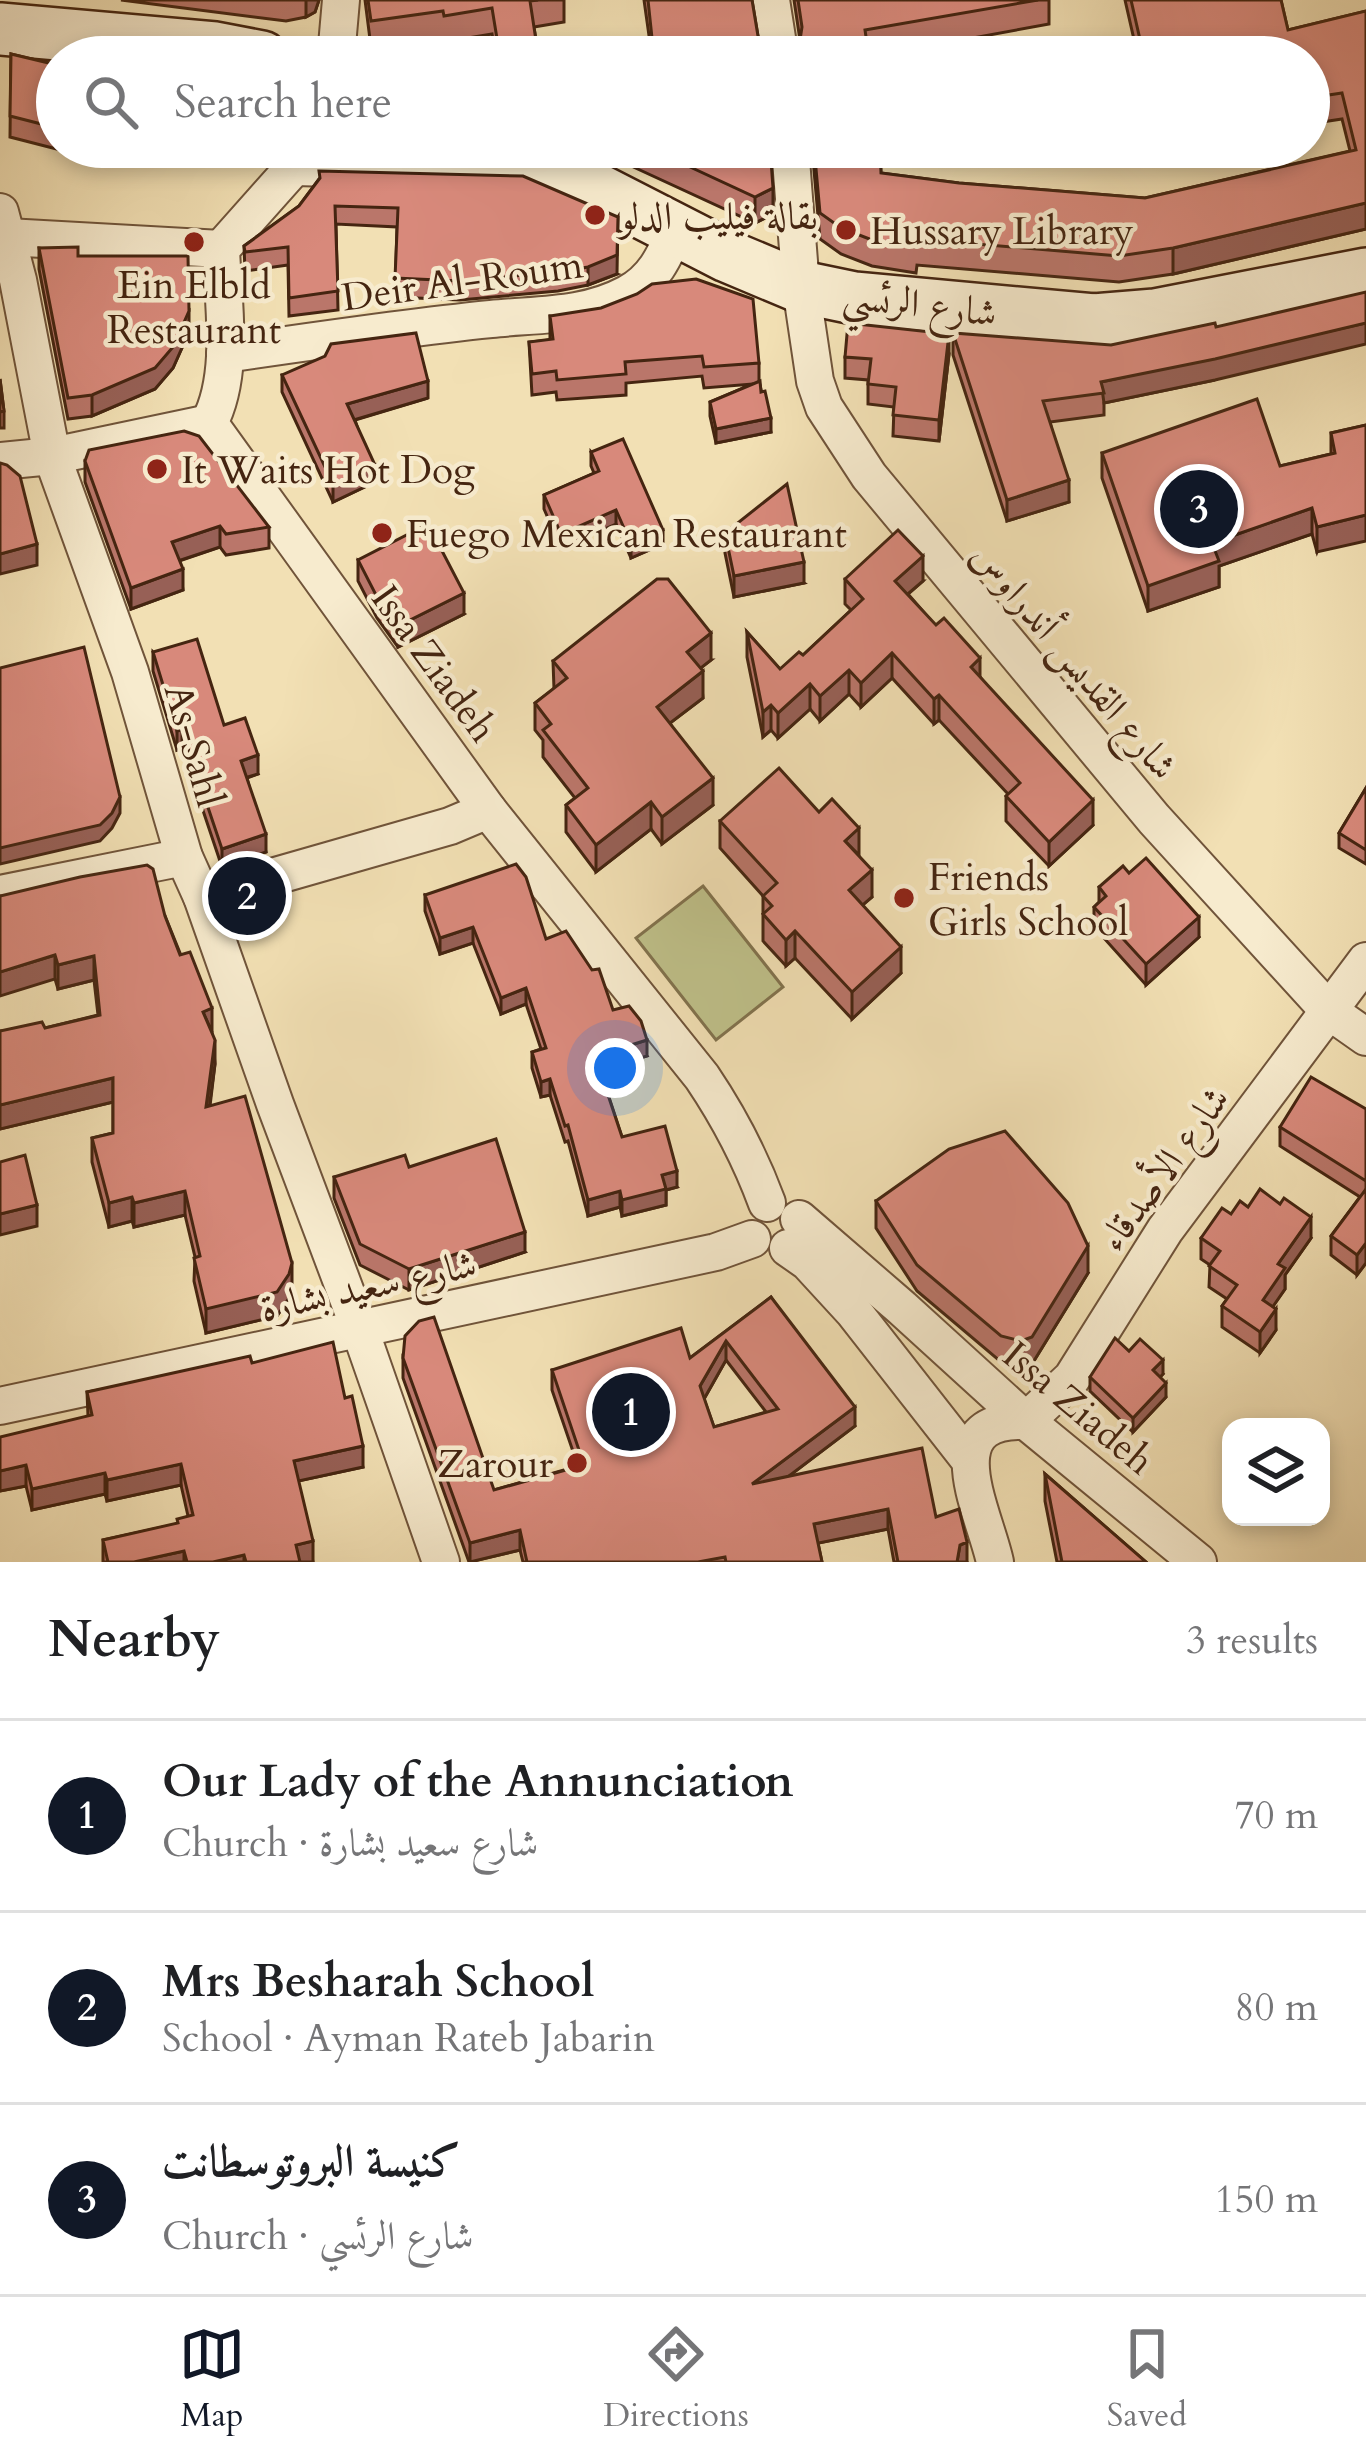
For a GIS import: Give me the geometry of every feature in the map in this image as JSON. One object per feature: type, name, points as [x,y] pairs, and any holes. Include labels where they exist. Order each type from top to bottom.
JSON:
[{"type":"main road","points":[[0,29],[81,36]]},
{"type":"main road","name":"شارع الرئسي","points":[[553,168],[727,256],[801,287],[854,298],[1094,320],[1175,312],[1366,274]]},
{"type":"street","points":[[338,36],[341,0]]},
{"type":"street","points":[[771,0],[777,36]]},
{"type":"street","points":[[0,460],[52,456],[209,422],[219,401],[225,354],[221,249],[289,168]]},
{"type":"street","points":[[482,168],[565,173]]},
{"type":"street","name":"شارع القديس أندراوس","points":[[792,168],[801,287],[815,381],[824,407],[868,476],[1154,819],[1329,1011],[1366,1037]]},
{"type":"street","points":[[4,225],[221,249]]},
{"type":"street","name":"As-Sahl","points":[[4,225],[9,285],[52,456],[130,672],[184,857],[441,1562]]},
{"type":"street","name":"Deir Al-Roum","points":[[225,354],[574,313],[646,282],[662,263],[676,230]]},
{"type":"street","name":"Issa Ziadeh","points":[[209,422],[488,810],[702,1077],[728,1116],[784,1224],[902,1308],[1026,1421],[1198,1562]]},
{"type":"street","points":[[202,897],[450,826],[488,810]]},
{"type":"street","points":[[0,894],[184,857]]},
{"type":"street","name":"شارع الأصدقاء","points":[[1026,1421],[1072,1378],[1165,1230],[1366,961]]},
{"type":"street","points":[[784,1224],[808,1262],[853,1311],[971,1472],[994,1562]]},
{"type":"street","name":"شارع سعيد بشارة","points":[[0,1406],[716,1252],[752,1239],[764,1250],[780,1251],[784,1224]]},
{"type":"street","points":[[971,1472],[978,1436],[994,1424],[1026,1421]]},
{"type":"green space","points":[[703,886],[783,987],[716,1040],[636,938]]},
{"type":"building","points":[[368,0],[538,0],[530,1],[535,36],[497,36],[492,8],[371,21]]},
{"type":"building","points":[[648,0],[752,0],[758,36],[652,36]]},
{"type":"building","points":[[798,0],[1038,0],[865,30],[866,36],[801,36]]},
{"type":"building","points":[[1131,0],[1281,0],[1288,30],[1366,11],[1366,203],[1119,256],[917,239],[916,247],[872,240],[841,228],[820,213],[816,168],[881,168],[881,173],[959,183],[1145,198],[1277,168],[1330,168],[1330,156],[1356,150],[1342,93],[1330,95],[1330,36],[1139,36]]},
{"type":"building","points":[[11,54],[36,60],[36,123],[10,116]]},
{"type":"building","points":[[692,168],[772,168],[773,188],[755,197]]},
{"type":"building","points":[[319,171],[523,176],[618,217],[617,255],[558,272],[460,281],[395,278],[398,208],[335,206],[338,291],[289,298],[288,247],[245,252],[244,246],[299,206],[320,178]]},
{"type":"building","points":[[78,247],[78,256],[188,256],[189,311],[173,347],[155,368],[92,395],[68,398],[39,248]]},
{"type":"building","points":[[696,279],[753,299],[759,363],[704,367],[702,356],[625,362],[626,374],[557,380],[556,371],[532,374],[529,342],[553,339],[550,316],[601,308],[652,284]]},
{"type":"building","points":[[1366,292],[1366,323],[1101,382],[1104,393],[1043,401],[1069,480],[1007,500],[953,333],[1111,345],[1215,323],[1216,327]]},
{"type":"building","points":[[848,323],[949,334],[939,420],[893,415],[896,387],[868,384],[871,359],[845,357]]},
{"type":"building","points":[[416,333],[428,381],[347,404],[375,465],[333,484],[282,375],[325,356],[331,344]]},
{"type":"building","points":[[760,381],[771,418],[716,429],[710,402]]},
{"type":"building","points":[[1257,399],[1280,466],[1335,453],[1331,433],[1366,425],[1366,515],[1317,527],[1312,508],[1212,543],[1219,561],[1148,586],[1102,453]]},
{"type":"building","points":[[184,431],[199,436],[269,527],[226,534],[220,526],[172,542],[183,569],[131,588],[85,461],[89,450]]},
{"type":"building","points":[[623,439],[663,530],[631,544],[616,510],[561,534],[544,495],[599,471],[591,452]]},
{"type":"building","points":[[0,463],[20,476],[37,544],[0,554]]},
{"type":"building","points":[[787,484],[804,562],[734,576],[725,533]]},
{"type":"building","points":[[428,524],[464,593],[398,626],[358,560]]},
{"type":"building","points":[[898,530],[923,556],[895,581],[936,625],[944,618],[980,658],[971,667],[1093,800],[1049,842],[1006,796],[1020,783],[939,695],[934,699],[892,653],[861,683],[849,670],[820,696],[810,684],[778,713],[771,705],[763,712],[747,632],[780,669],[799,652],[803,655],[863,599],[845,579]]},
{"type":"building","points":[[657,579],[668,579],[711,633],[687,652],[703,671],[657,707],[713,778],[662,817],[651,802],[596,845],[566,805],[588,788],[543,730],[551,724],[535,703],[567,678],[553,661]]},
{"type":"building","points":[[197,639],[224,725],[245,718],[258,755],[241,761],[266,834],[222,849],[153,652]]},
{"type":"building","points":[[84,647],[120,797],[100,825],[0,848],[0,668]]},
{"type":"building","points":[[779,768],[819,812],[832,799],[859,828],[845,841],[872,870],[849,890],[901,947],[852,992],[795,931],[786,940],[763,914],[772,906],[763,896],[777,883],[720,821]]},
{"type":"building","points":[[1366,788],[1366,850],[1339,833]]},
{"type":"building","points":[[1146,858],[1199,917],[1146,964],[1094,907],[1106,896],[1099,887],[1123,866],[1129,873]]},
{"type":"building","points":[[516,864],[526,877],[546,939],[566,931],[592,970],[599,969],[613,1010],[629,1006],[641,1021],[647,1040],[595,1056],[622,1137],[665,1126],[677,1171],[662,1175],[666,1189],[622,1200],[620,1191],[588,1200],[568,1125],[550,1079],[541,1082],[532,1052],[546,1048],[526,988],[501,998],[473,927],[440,938],[425,895]]},
{"type":"building","points":[[147,865],[153,869],[180,955],[190,952],[212,1008],[203,1012],[215,1040],[206,1107],[245,1096],[292,1263],[277,1292],[206,1309],[185,1191],[134,1203],[132,1197],[109,1203],[92,1138],[113,1133],[113,1078],[0,1105],[0,1031],[42,1022],[45,1028],[100,1015],[94,956],[58,965],[55,955],[0,972],[0,896]]},
{"type":"building","points":[[1311,1077],[1366,1109],[1366,1181],[1280,1127]]},
{"type":"building","points":[[1005,1131],[1068,1203],[1088,1246],[1032,1337],[1021,1341],[1001,1336],[917,1265],[876,1201],[949,1149]]},
{"type":"building","points":[[496,1139],[525,1232],[409,1269],[360,1244],[334,1177],[405,1155],[409,1167]]},
{"type":"building","points":[[25,1155],[37,1205],[0,1214],[0,1162]]},
{"type":"building","points":[[1260,1189],[1280,1204],[1284,1198],[1311,1217],[1278,1264],[1285,1268],[1263,1300],[1276,1309],[1260,1332],[1222,1306],[1237,1285],[1209,1266],[1220,1251],[1201,1238],[1222,1208],[1231,1214],[1240,1201],[1248,1207]]},
{"type":"building","points":[[1366,1189],[1366,1243],[1357,1255],[1331,1236]]},
{"type":"building","points":[[771,1297],[855,1407],[752,1484],[922,1448],[936,1517],[959,1509],[967,1542],[960,1545],[957,1562],[898,1562],[888,1509],[814,1524],[822,1562],[726,1562],[725,1557],[698,1562],[527,1562],[520,1530],[470,1543],[403,1358],[405,1336],[419,1321],[434,1317],[494,1490],[584,1465],[552,1370],[681,1328],[690,1358]],"holes":[[[726,1341],[778,1409],[714,1427],[700,1386]]]},
{"type":"building","points":[[1115,1338],[1129,1351],[1140,1339],[1163,1360],[1153,1370],[1166,1383],[1133,1418],[1090,1377]]},
{"type":"building","points":[[333,1342],[345,1398],[352,1396],[363,1446],[294,1461],[313,1541],[296,1545],[300,1562],[246,1562],[244,1555],[187,1562],[184,1551],[134,1562],[108,1562],[103,1540],[178,1523],[177,1519],[193,1515],[181,1464],[107,1480],[105,1473],[32,1489],[26,1465],[0,1471],[0,1437],[92,1415],[87,1392],[250,1356],[252,1363]]},
{"type":"building","points":[[1045,1474],[1146,1562],[1062,1562]]},
{"type":"place","name":"بقالة فيليب الدلو","points":[[595,215]]},
{"type":"place","name":"Hussary Library","points":[[846,230]]},
{"type":"place","name":"Ein Elbld Restaurant","points":[[194,242]]},
{"type":"place","name":"It Waits Hot Dog","points":[[157,469]]},
{"type":"place","name":"كنيسة البروتوسطانت","points":[[1199,509]]},
{"type":"place","name":"Fuego Mexican Restaurant","points":[[382,533]]},
{"type":"place","name":"Mrs Besharah School","points":[[247,896]]},
{"type":"place","name":"Friends Girls School","points":[[904,898]]},
{"type":"place","name":"Our Lady of the Annunciation","points":[[631,1412]]},
{"type":"place","name":"Zarour","points":[[577,1463]]}]
